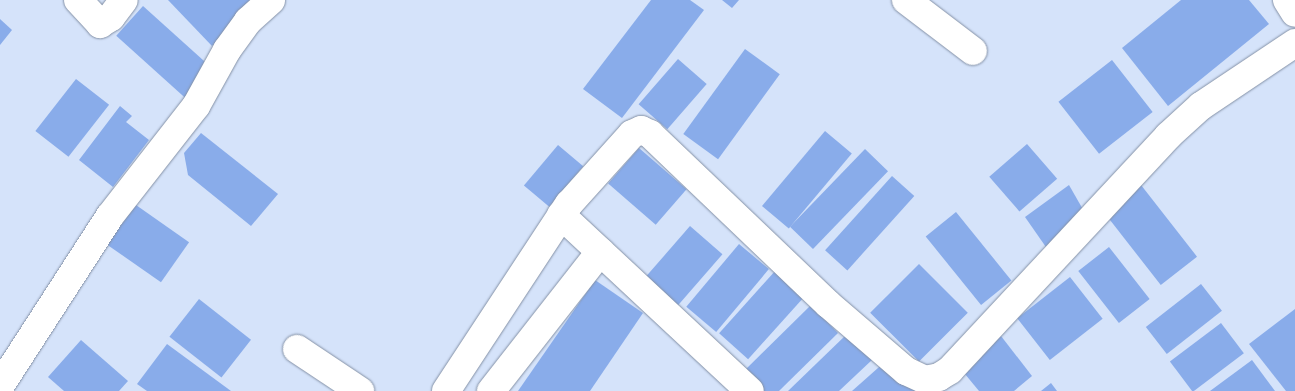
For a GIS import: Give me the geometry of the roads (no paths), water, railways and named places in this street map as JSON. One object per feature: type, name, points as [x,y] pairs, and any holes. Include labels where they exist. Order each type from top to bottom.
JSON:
[{"type":"street","points":[[78,0],[100,24],[111,18],[124,0]]},
{"type":"street","points":[[0,386],[110,216],[196,106],[227,50],[248,22],[271,0]]},
{"type":"street","points":[[906,0],[973,51]]},
{"type":"street","points":[[1287,0],[1295,13]]},
{"type":"street","points":[[446,391],[561,215],[632,134],[641,130],[650,134],[828,304],[906,371],[925,380],[939,377],[950,370],[1168,136],[1201,106],[1295,43]]},
{"type":"street","points":[[561,215],[750,391]]},
{"type":"street","points":[[491,391],[600,252]]},
{"type":"street","points":[[297,349],[360,391]]}]
